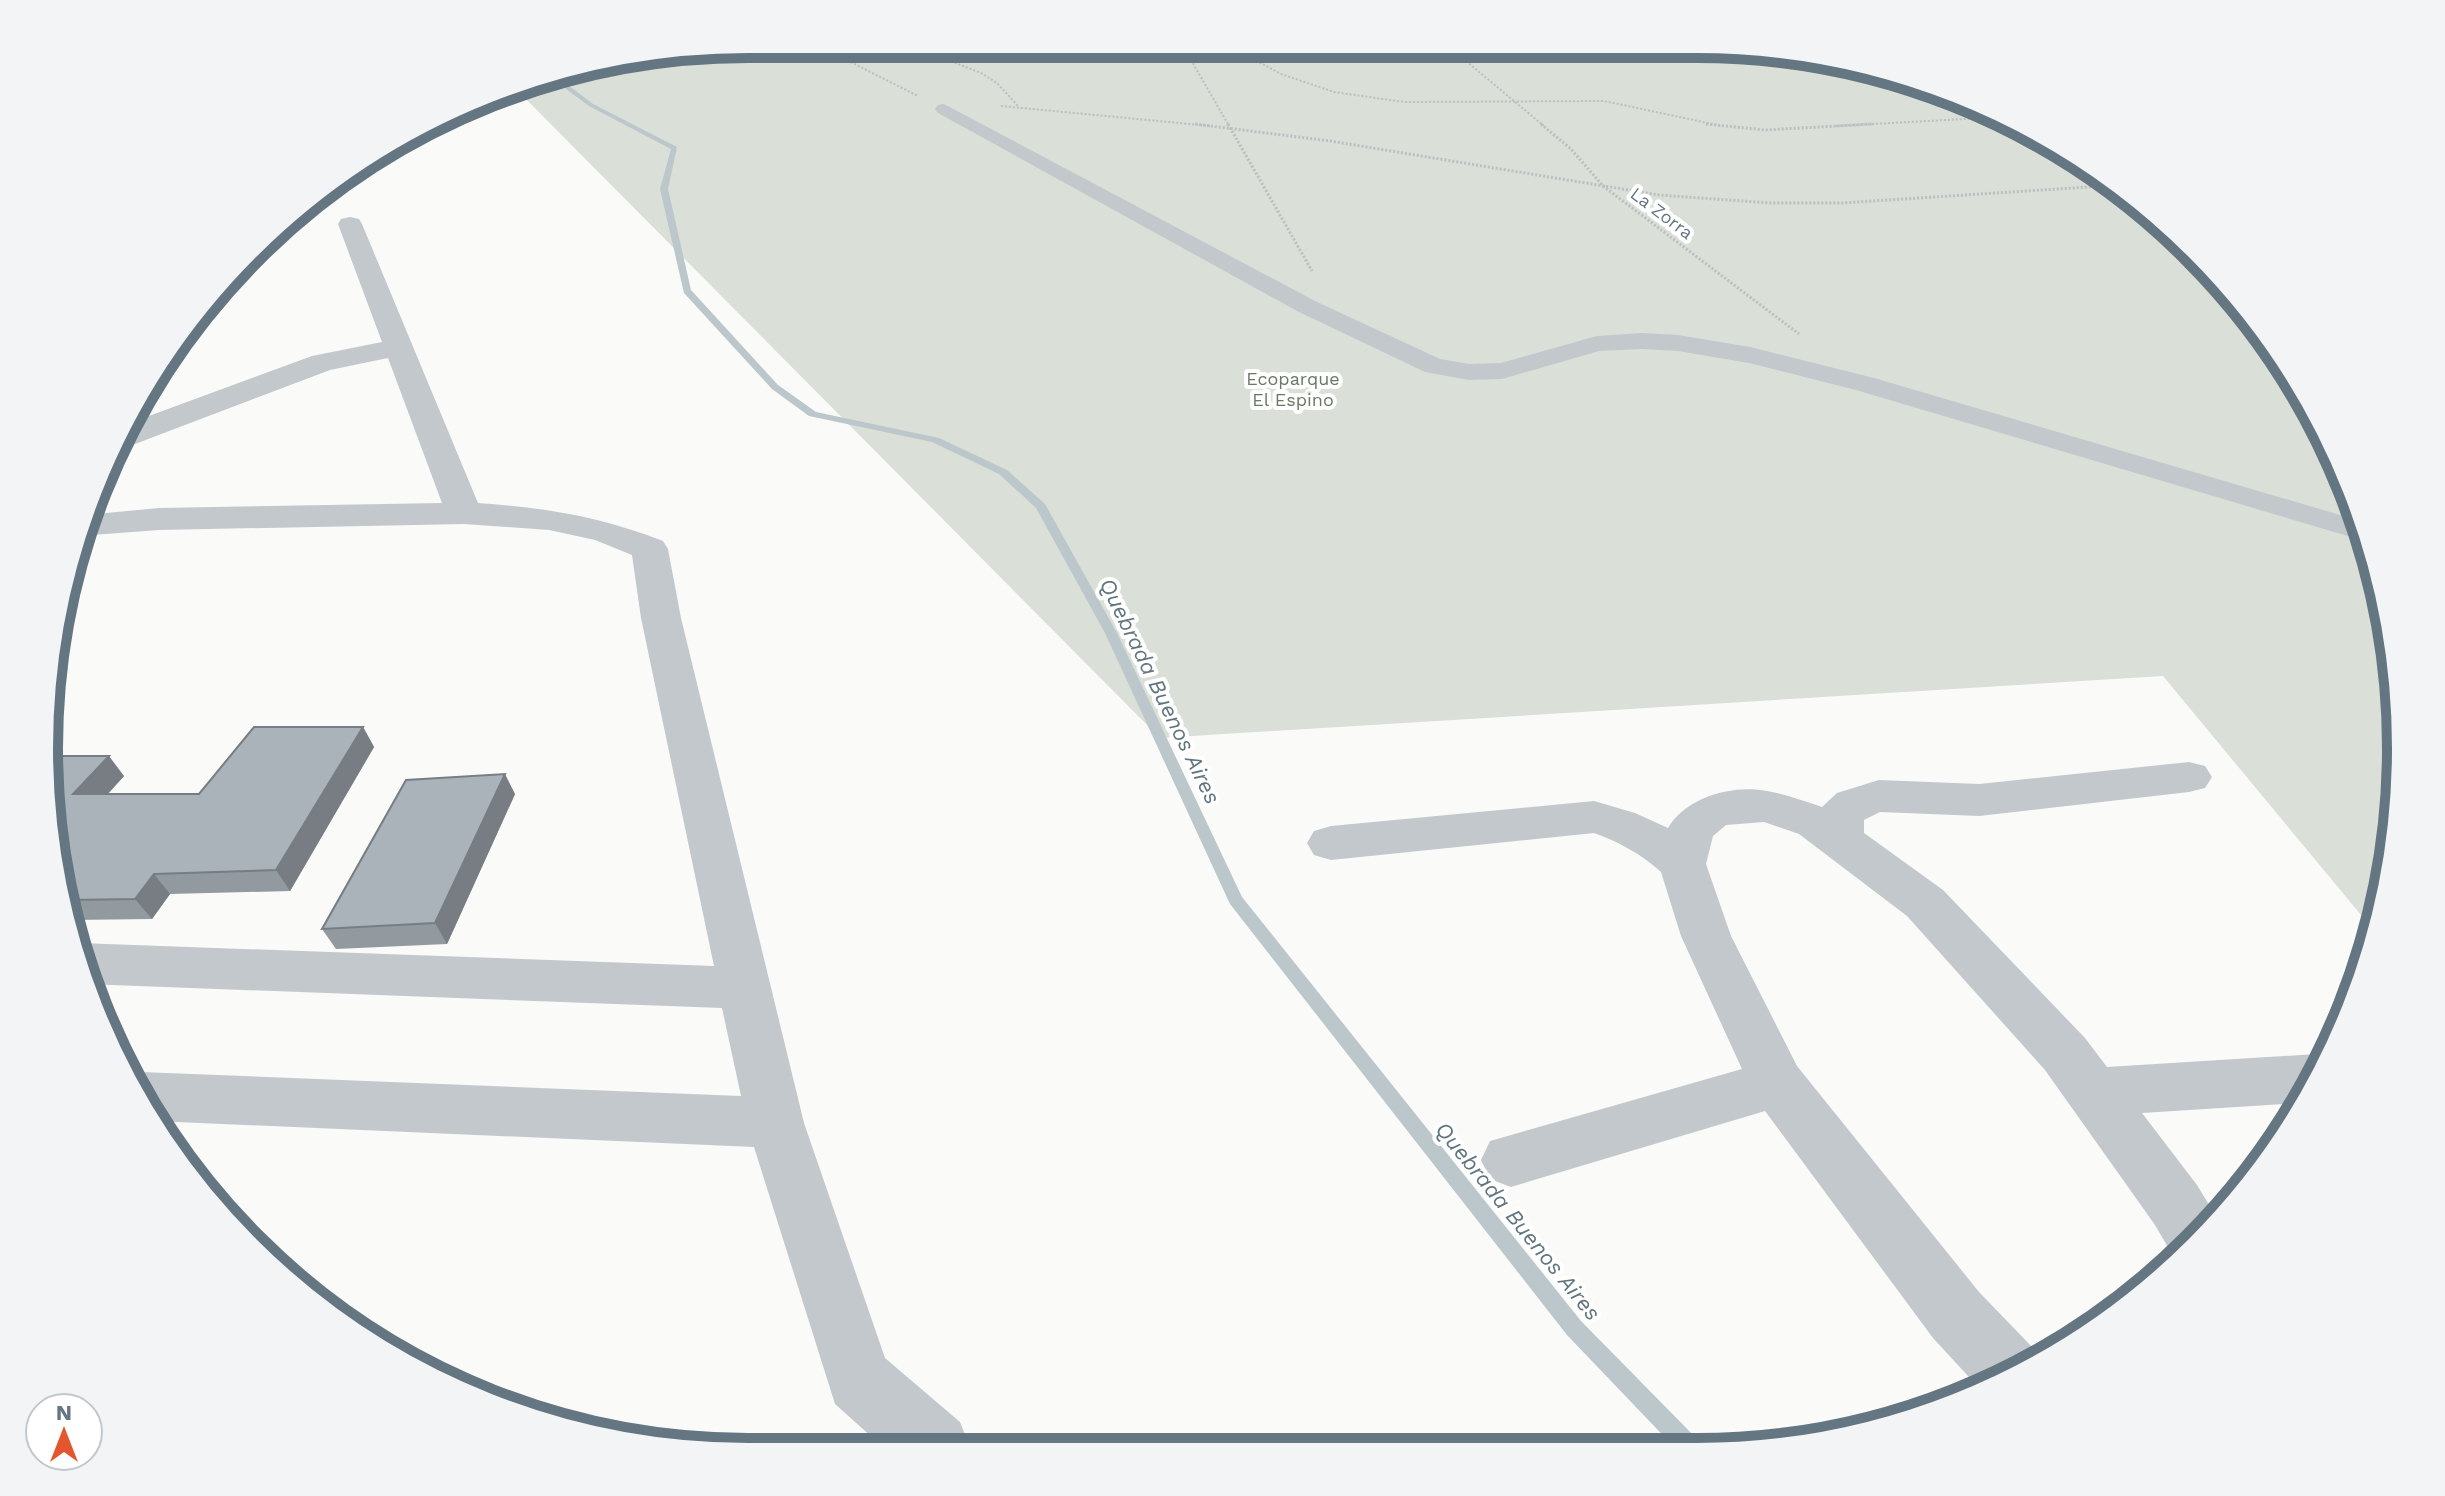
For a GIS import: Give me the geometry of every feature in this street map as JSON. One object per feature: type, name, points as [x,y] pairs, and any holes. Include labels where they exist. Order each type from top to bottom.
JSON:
[{"type":"street","points":[[944,109],[1341,324],[1434,366],[1469,372],[1502,371],[1597,344],[1642,341],[1678,343],[1750,355],[1865,384],[2351,528]]},
{"type":"street","points":[[350,224],[464,513]]},
{"type":"street","points":[[134,433],[323,362],[401,347]]},
{"type":"street","points":[[95,525],[159,519],[464,513],[549,519],[606,532],[650,549],[661,618],[775,1123],[859,1380],[925,1438]]},
{"type":"street","points":[[1841,840],[1840,815],[1853,804],[1879,796],[1979,800],[2189,777]]},
{"type":"street","points":[[1682,864],[1691,828],[1715,810],[1765,806],[1816,822],[1841,840],[1925,903],[2065,1054],[2176,1205],[2190,1230]]},
{"type":"street","points":[[1331,843],[1594,817],[1632,827],[1663,845],[1682,864],[1706,936],[1777,1083],[1956,1315],[2004,1366]]},
{"type":"street","points":[[93,963],[745,988]]},
{"type":"street","points":[[2094,1092],[2302,1079]]},
{"type":"street","points":[[1511,1160],[1777,1083]]},
{"type":"street","points":[[152,1096],[775,1123]]},
{"type":"path","points":[[843,58],[944,109],[1018,106],[1231,129],[1330,141],[1659,195],[1770,203],[1842,203],[2097,186]]},
{"type":"path","points":[[943,58],[997,83],[1018,106]]},
{"type":"path","points":[[1192,58],[1341,324]]},
{"type":"path","points":[[1252,58],[1281,74],[1334,92],[1371,100],[1604,101],[1710,125],[1765,130],[1978,118]]},
{"type":"path","name":"La Zorra","points":[[1464,58],[1571,149],[1603,186],[1803,337]]},
{"type":"green space","name":"Ecoparque El Espino","points":[[748,58],[1742,59],[1832,71],[1919,95],[2002,129],[2042,150],[2117,201],[2152,229],[2216,293],[2271,365],[2316,443],[2350,526],[2363,569],[2374,613],[2386,703],[2386,793],[2374,883],[2365,920],[2163,676],[1160,738],[523,96],[613,71],[703,59]]},
{"type":"building","points":[[254,727],[363,727],[276,870],[154,874],[135,899],[75,900],[64,838],[58,756],[109,756],[73,794],[199,794]]},
{"type":"building","points":[[505,774],[435,923],[322,929],[406,780]]},
{"type":"waterway","name":"Quebrada Buenos Aires","points":[[563,84],[591,105],[675,148],[664,189],[687,291],[775,387],[813,414],[935,440],[1003,472],[1041,506],[1111,633],[1236,900],[1574,1328],[1680,1438]]}]
